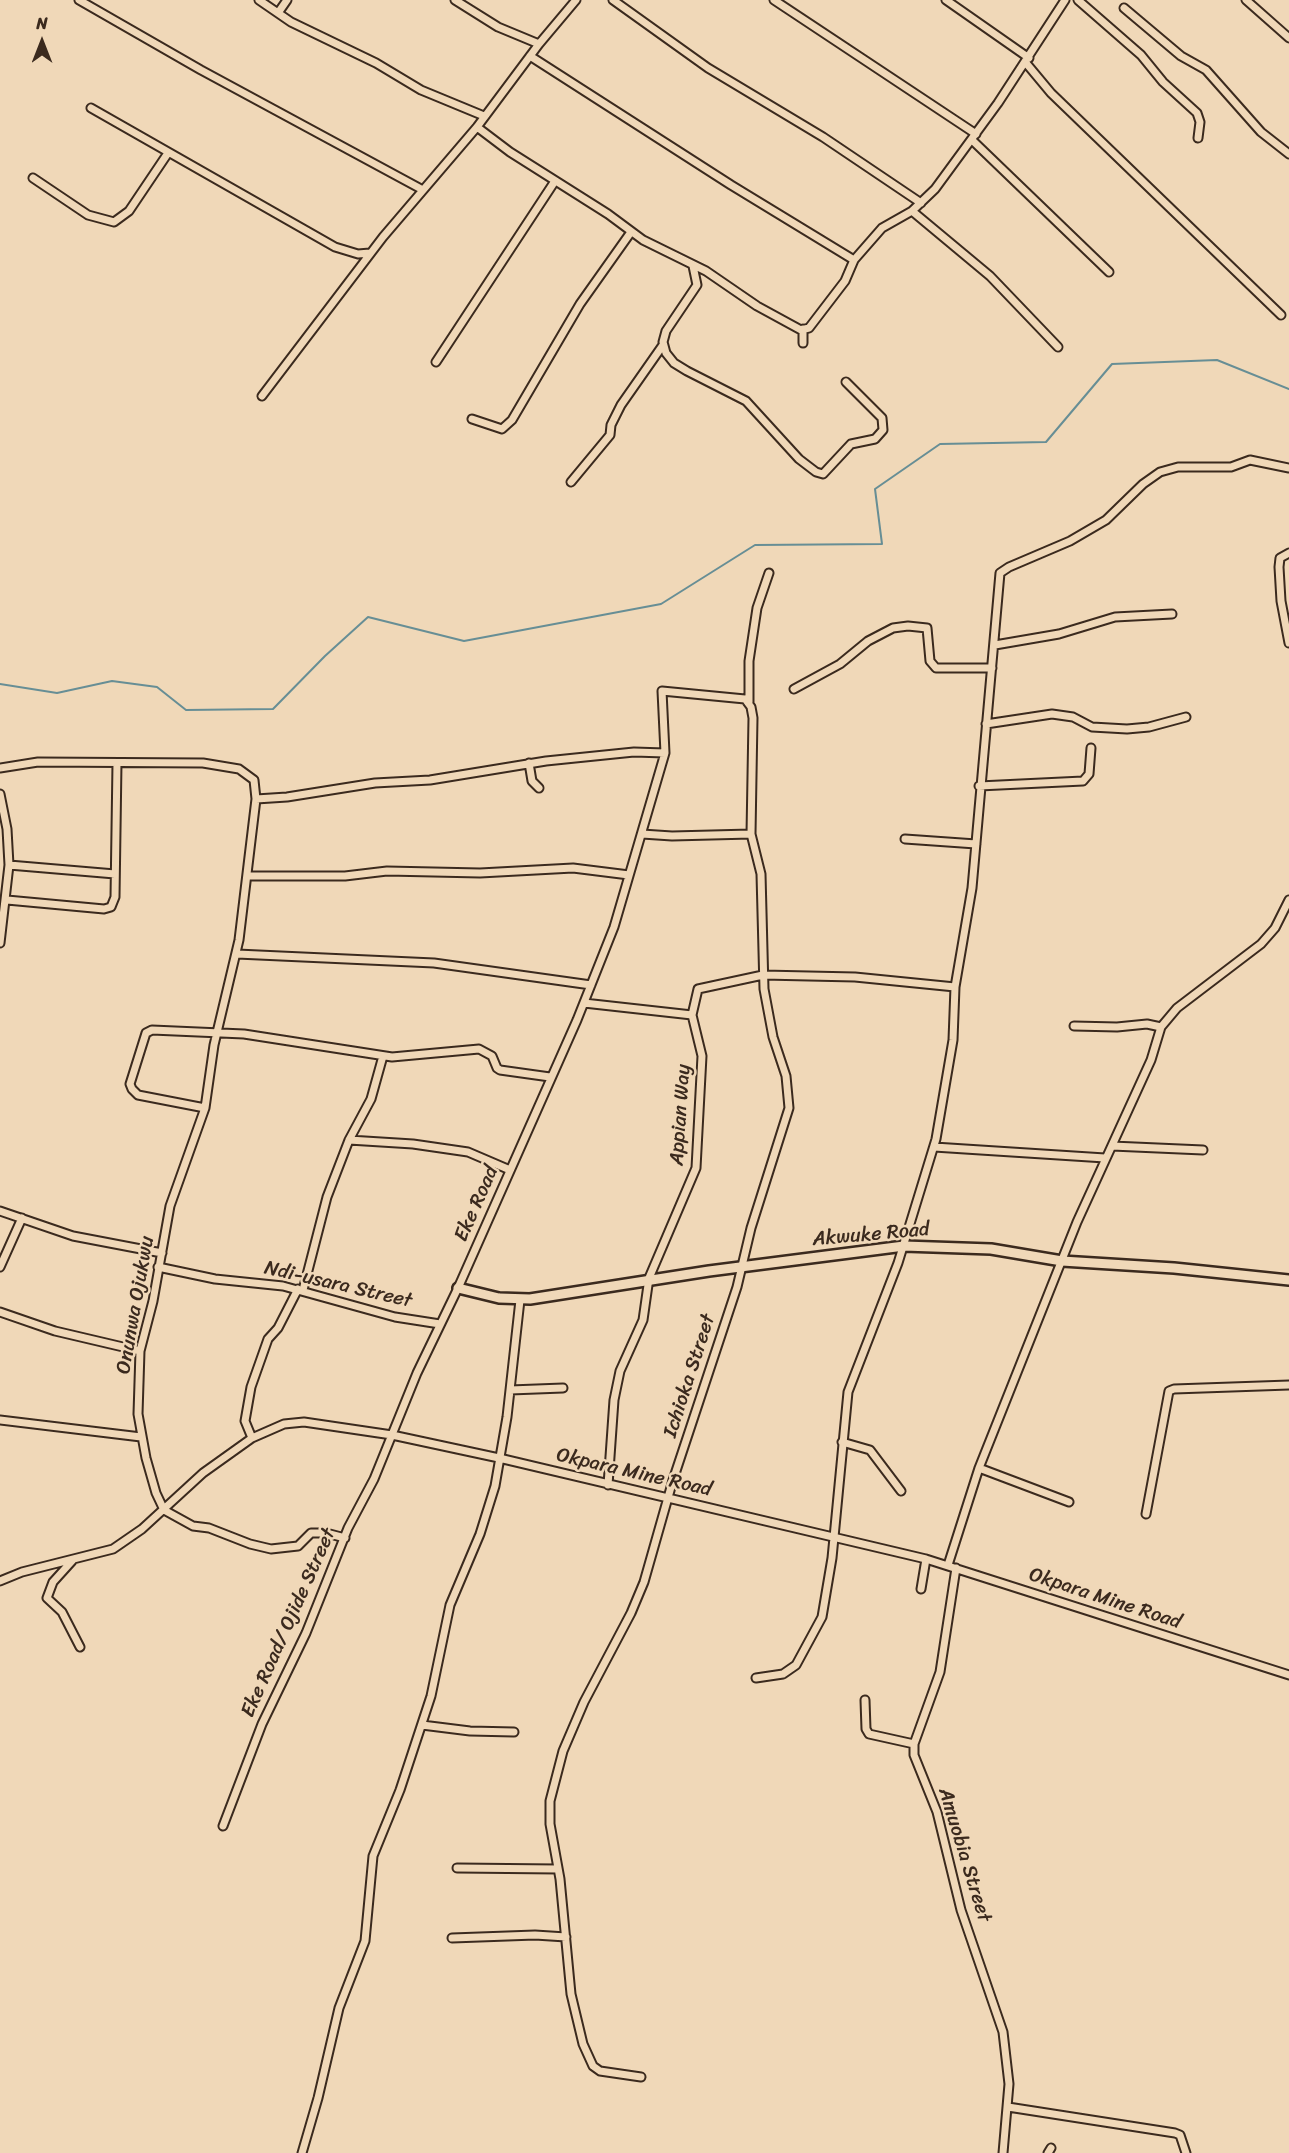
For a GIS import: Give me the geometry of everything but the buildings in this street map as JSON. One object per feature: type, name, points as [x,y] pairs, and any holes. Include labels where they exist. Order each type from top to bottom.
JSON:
[{"type":"main road","name":"Akwuke Road","points":[[458,1288],[499,1298],[520,1300],[904,1246],[1000,1250],[1062,1261],[1184,1269],[1289,1280]]},
{"type":"street","points":[[79,0],[201,70],[423,190]]},
{"type":"street","points":[[259,0],[291,22],[376,63],[421,90],[484,116]]},
{"type":"street","points":[[278,13],[287,0]]},
{"type":"street","points":[[455,0],[498,27],[539,44]]},
{"type":"street","points":[[262,396],[370,253],[477,128],[539,44],[576,0]]},
{"type":"street","points":[[613,0],[708,68],[823,137],[921,203]]},
{"type":"street","points":[[774,0],[974,137],[1109,272]]},
{"type":"street","points":[[946,0],[1027,60],[1051,93],[1281,315]]},
{"type":"street","points":[[477,128],[632,232],[706,271],[757,306],[803,329],[808,328],[845,281],[854,260],[882,228],[912,211],[921,203],[974,137],[1065,0]]},
{"type":"street","points":[[1078,0],[1141,55],[1162,82],[1197,113],[1200,122],[1198,138]]},
{"type":"street","points":[[1246,0],[1289,38]]},
{"type":"street","points":[[1124,8],[1181,56],[1206,70],[1261,132],[1289,154]]},
{"type":"street","points":[[530,56],[731,185],[854,260]]},
{"type":"street","points":[[91,108],[335,247],[358,254],[370,253]]},
{"type":"street","points":[[33,178],[88,215],[114,222],[129,211],[168,153]]},
{"type":"street","points":[[436,362],[555,181]]},
{"type":"street","points":[[912,211],[990,276],[1058,347]]},
{"type":"street","points":[[472,419],[502,429],[512,420],[580,304],[632,232]]},
{"type":"street","points":[[571,482],[610,435],[611,425],[621,405],[663,345],[670,323],[697,285],[693,266]]},
{"type":"street","points":[[803,329],[803,343]]},
{"type":"street","points":[[663,345],[674,363],[746,401],[799,459],[823,474],[851,444],[875,439],[883,430],[882,418],[846,382]]},
{"type":"street","points":[[756,1678],[783,1674],[796,1665],[822,1617],[827,1595],[848,1392],[904,1246],[934,1146],[953,1040],[955,987],[969,911],[1000,573],[1070,541],[1106,520],[1143,484],[1160,472],[1196,466],[1231,467],[1250,460],[1289,468]]},
{"type":"street","points":[[1289,553],[1280,558],[1279,567],[1281,601],[1289,643]]},
{"type":"street","name":"Ichioka Street","points":[[641,2077],[600,2071],[588,2059],[571,1994],[558,1869],[549,1813],[556,1772],[584,1702],[641,1591],[668,1496],[744,1267],[751,1228],[789,1108],[786,1076],[770,1027],[763,975],[761,874],[751,834],[753,718],[749,702],[749,661],[757,608],[769,573]]},
{"type":"street","points":[[995,645],[1059,634],[1115,617],[1172,614]]},
{"type":"street","points":[[794,689],[840,663],[868,641],[893,628],[908,626],[927,628],[930,661],[936,668],[992,668]]},
{"type":"street","name":"Eke Road","points":[[392,1435],[584,1003],[614,927],[665,753],[661,693],[664,690],[738,698],[749,702]]},
{"type":"street","points":[[986,724],[1052,714],[1073,717],[1092,727],[1127,729],[1149,727],[1186,717]]},
{"type":"street","points":[[980,786],[1083,781],[1089,774],[1091,748]]},
{"type":"street","points":[[0,768],[38,762],[203,763],[239,769],[254,780],[256,799],[287,798],[375,783],[430,780],[530,763],[634,752],[665,753]]},
{"type":"street","points":[[7,900],[109,908],[115,897],[117,763]]},
{"type":"street","points":[[530,763],[532,781],[539,788]]},
{"type":"street","points":[[0,794],[7,828],[9,865],[7,900],[0,943]]},
{"type":"street","name":"Onunwa Ojukwu","points":[[164,1510],[156,1492],[141,1437],[137,1396],[140,1351],[153,1302],[174,1193],[205,1108],[216,1034],[237,954],[256,799]]},
{"type":"street","points":[[642,834],[672,836],[751,834]]},
{"type":"street","points":[[905,839],[976,844]]},
{"type":"street","points":[[9,865],[115,874]]},
{"type":"street","points":[[248,876],[345,876],[387,871],[480,873],[573,868],[629,875]]},
{"type":"street","points":[[948,1565],[979,1468],[1105,1158],[1113,1146],[1151,1060],[1161,1027],[1177,1008],[1261,944],[1275,928],[1289,900]]},
{"type":"street","points":[[237,954],[434,963],[591,985]]},
{"type":"street","points":[[584,1003],[692,1015],[696,992],[702,986],[763,975],[848,977],[955,987]]},
{"type":"street","name":"Appian Way","points":[[608,1485],[615,1390],[624,1358],[643,1320],[648,1282],[696,1168],[702,1056],[692,1015]]},
{"type":"street","points":[[1074,1026],[1117,1027],[1146,1024],[1161,1027]]},
{"type":"street","points":[[205,1108],[138,1095],[130,1084],[146,1033],[152,1030],[259,1036],[402,1057],[479,1049],[492,1056],[500,1070],[550,1077]]},
{"type":"street","points":[[252,1438],[245,1421],[251,1387],[268,1339],[278,1328],[301,1290],[327,1197],[349,1140],[371,1099],[383,1056]]},
{"type":"street","points":[[349,1140],[413,1144],[468,1152],[510,1170]]},
{"type":"street","points":[[934,1146],[1105,1158]]},
{"type":"street","points":[[1113,1146],[1203,1150]]},
{"type":"street","points":[[0,1211],[73,1236],[162,1253]]},
{"type":"street","points":[[0,1267],[22,1218]]},
{"type":"street","name":"Ndi-usara Street","points":[[158,1267],[215,1279],[301,1290],[395,1317],[440,1324]]},
{"type":"street","points":[[302,2153],[318,2098],[339,2008],[365,1941],[373,1856],[400,1790],[422,1725],[431,1696],[446,1618],[480,1534],[495,1486],[510,1390],[520,1300]]},
{"type":"street","points":[[0,1312],[71,1335],[140,1351]]},
{"type":"street","points":[[1146,1514],[1168,1391],[1289,1385]]},
{"type":"street","points":[[510,1390],[563,1388]]},
{"type":"street","points":[[0,1420],[141,1437]]},
{"type":"street","name":"Okpara Mine Road","points":[[0,1581],[22,1572],[72,1561],[118,1546],[164,1510],[196,1479],[252,1438],[276,1427],[297,1422],[392,1435],[499,1458],[926,1558],[1289,1675]]},
{"type":"street","name":"Eke Road/ Ojide Street","points":[[222,1826],[262,1724],[309,1627],[345,1538],[374,1479],[392,1435]]},
{"type":"street","points":[[842,1442],[870,1450],[901,1491]]},
{"type":"street","points":[[979,1468],[1069,1502]]},
{"type":"street","points":[[164,1510],[193,1526],[209,1528],[250,1544],[271,1549],[298,1546],[311,1533],[326,1533],[345,1538]]},
{"type":"street","points":[[921,1589],[926,1558]]},
{"type":"street","points":[[72,1561],[53,1582],[47,1598],[62,1612],[80,1647]]},
{"type":"street","points":[[865,1700],[866,1729],[869,1734],[914,1744],[940,1672],[956,1568]]},
{"type":"street","points":[[422,1725],[470,1731],[514,1732]]},
{"type":"street","name":"Amuobia Street","points":[[914,1744],[914,1755],[937,1812],[961,1910],[1000,2020],[1008,2059],[1008,2107],[1003,2153]]},
{"type":"street","points":[[457,1868],[558,1869]]},
{"type":"street","points":[[452,1938],[535,1935],[566,1937]]},
{"type":"street","points":[[1008,2107],[1175,2133],[1180,2135],[1186,2153]]},
{"type":"waterway","points":[[0,684],[57,693],[112,681],[157,687],[186,710],[273,709],[325,656],[368,617],[464,641],[661,604],[755,545],[882,544],[875,489],[940,444],[1046,442],[1112,364],[1217,360],[1289,389]]}]
